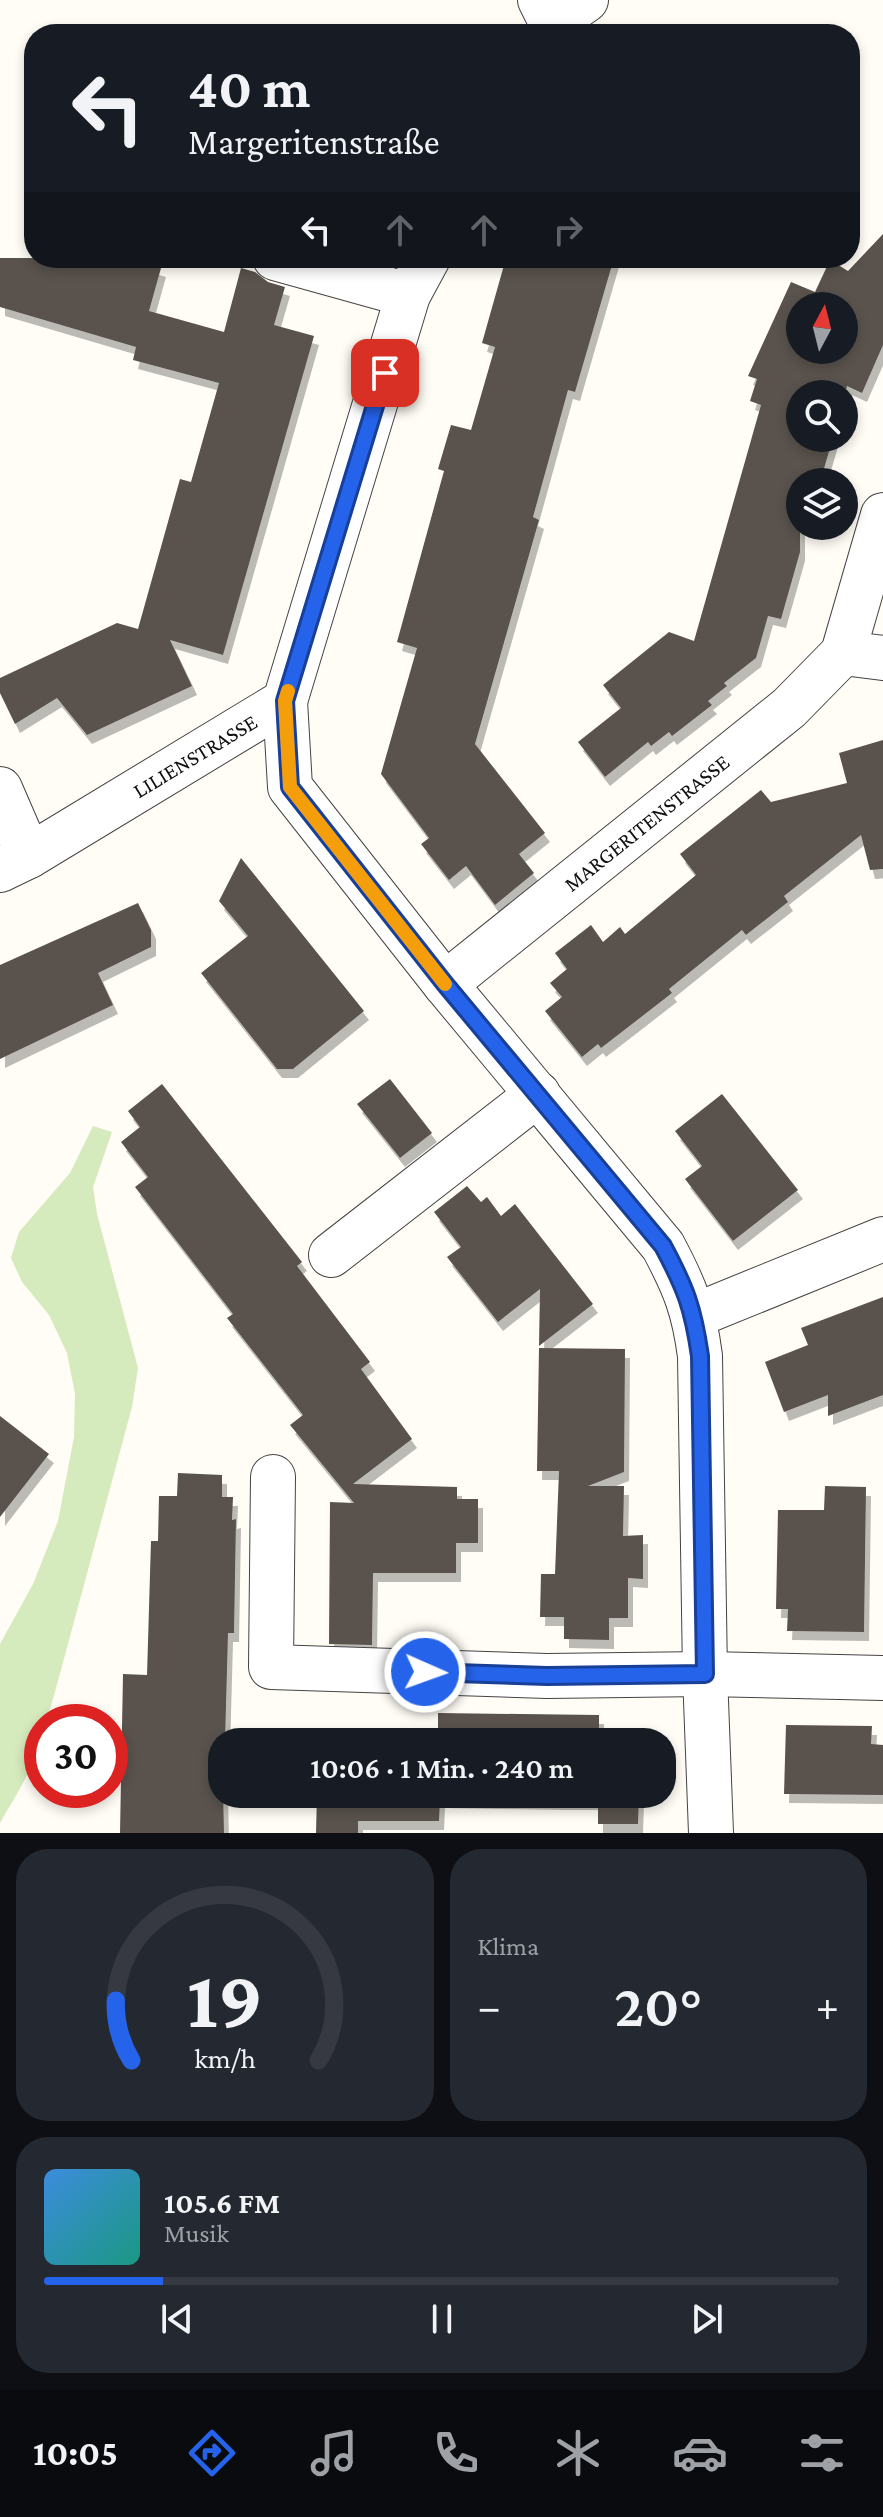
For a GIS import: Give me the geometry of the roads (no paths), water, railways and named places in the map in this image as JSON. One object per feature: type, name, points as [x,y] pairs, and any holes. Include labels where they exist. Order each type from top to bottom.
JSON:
[{"type":"street","points":[[350,268],[418,277],[285,701],[290,787],[445,984],[663,1246],[684,1286],[694,1316],[700,1356],[711,1833]]},
{"type":"street","name":"MARGERITENSTRASSE","points":[[445,984],[789,708],[863,656],[883,515]]},
{"type":"street","name":"LILIENSTRASSE","points":[[0,789],[14,863],[285,701]]},
{"type":"street","points":[[331,1255],[538,1094]]},
{"type":"street","points":[[694,1316],[883,1239]]},
{"type":"street","points":[[273,1477],[271,1667],[547,1676],[705,1674],[883,1678]]}]
